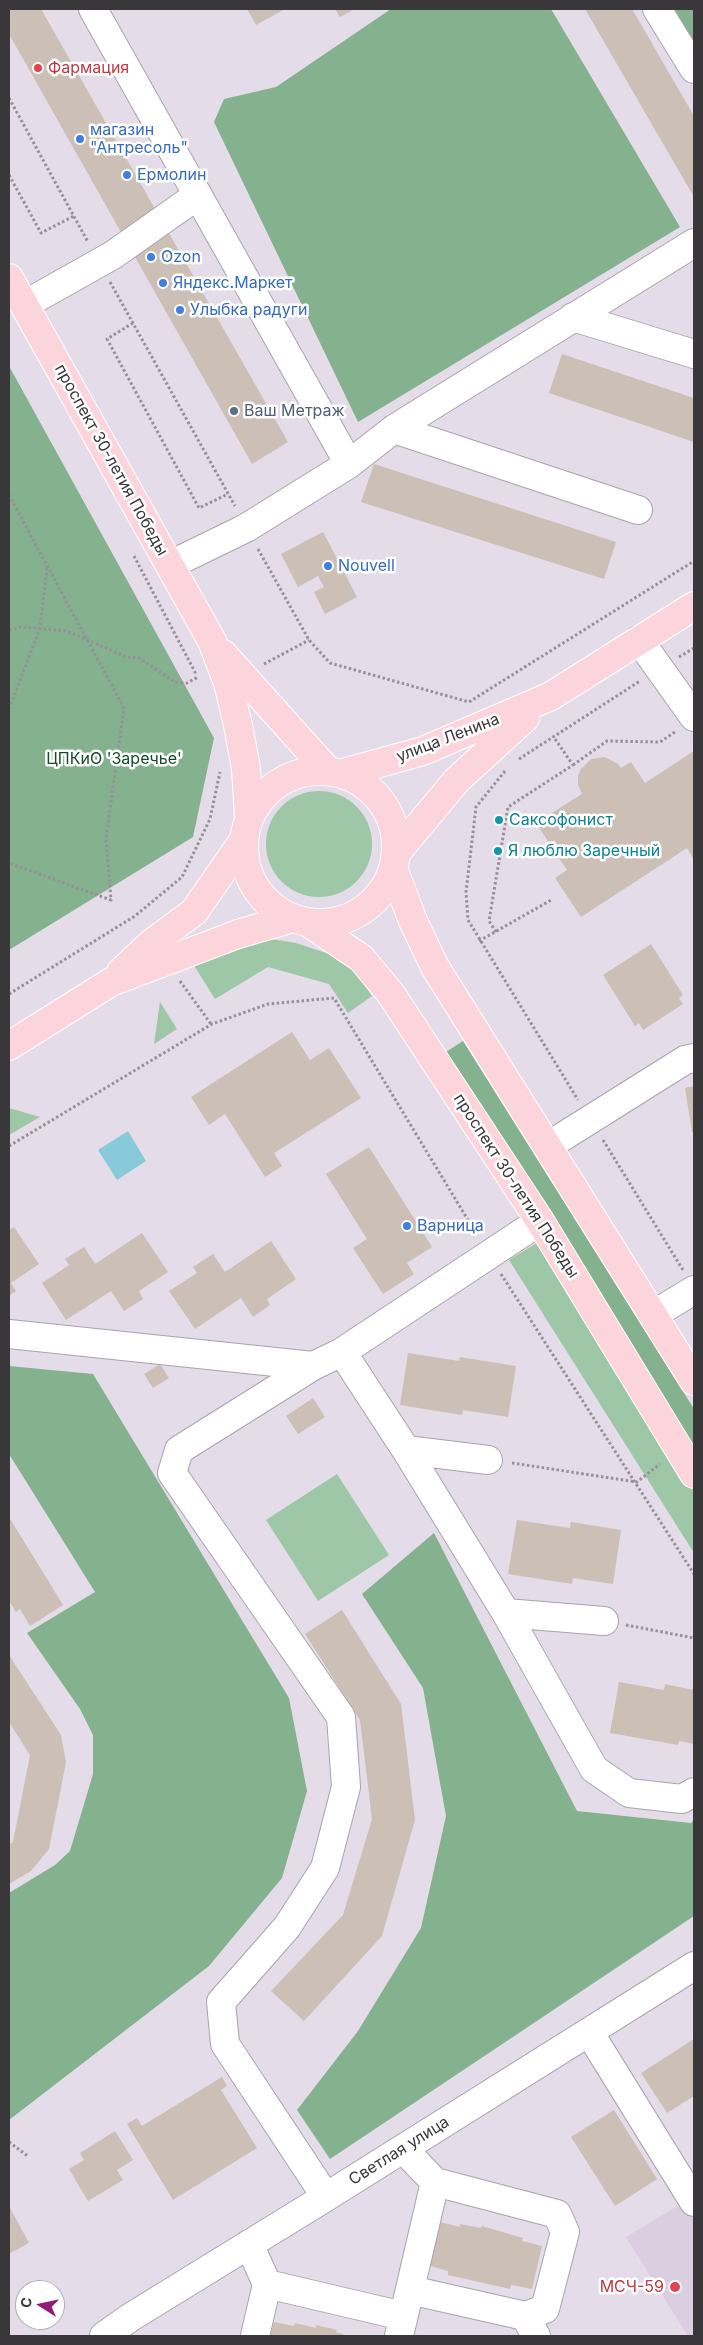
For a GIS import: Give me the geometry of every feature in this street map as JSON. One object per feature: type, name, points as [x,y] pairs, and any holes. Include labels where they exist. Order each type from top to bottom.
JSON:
[{"type":"main road","name":"проспект 30-летия Победы","points":[[9,278],[212,641],[228,683],[246,769],[246,830]]},
{"type":"main road","name":"улица Ленина","points":[[335,772],[422,752],[551,696],[694,606]]},
{"type":"main road","name":"проспект 30-летия Победы","points":[[212,641],[241,676],[335,772]]},
{"type":"main road","name":"улица Ленина","points":[[395,860],[457,780],[551,696]]},
{"type":"main road","points":[[111,982],[153,942],[194,912],[246,830],[261,797],[280,781],[303,772],[335,772],[366,785],[383,803],[394,827],[395,860],[413,921],[435,968],[694,1381]]},
{"type":"main road","points":[[246,830],[245,866],[255,888],[272,906],[301,921]]},
{"type":"main road","points":[[9,1046],[111,982],[238,934],[301,921],[336,922],[361,911],[381,893],[395,860]]},
{"type":"main road","name":"проспект 30-летия Победы","points":[[301,921],[361,958],[392,994],[540,1221],[694,1474]]},
{"type":"street","points":[[93,9],[349,464]]},
{"type":"street","points":[[657,9],[694,69]]},
{"type":"street","points":[[24,306],[99,263],[198,195]]},
{"type":"street","points":[[170,565],[246,528],[349,464],[394,429],[694,243]]},
{"type":"street","points":[[573,317],[694,354]]},
{"type":"street","points":[[394,429],[638,510]]},
{"type":"street","points":[[639,640],[659,670],[687,722]]},
{"type":"street","points":[[548,1146],[691,1055]]},
{"type":"street","points":[[326,2197],[225,2044],[221,2002],[287,1927],[324,1868],[346,1787],[341,1717],[172,1472],[180,1450],[313,1366],[342,1352],[490,1256],[540,1221]]},
{"type":"street","points":[[653,1315],[694,1290]]},
{"type":"street","points":[[9,1334],[313,1366]]},
{"type":"street","points":[[342,1352],[406,1450],[506,1613],[594,1769],[630,1793],[682,1800],[694,1792]]},
{"type":"street","points":[[406,1450],[488,1460]]},
{"type":"street","points":[[506,1613],[604,1621]]},
{"type":"street","name":"Светлая улица","points":[[104,2336],[131,2317],[694,1966]]},
{"type":"street","points":[[589,2032],[694,2202]]},
{"type":"street","points":[[403,2149],[435,2182],[557,2214],[565,2232],[545,2309],[531,2326],[410,2290]]},
{"type":"street","points":[[268,2284],[401,2326],[435,2182]]},
{"type":"street","points":[[249,2244],[268,2284],[255,2336]]},
{"type":"path","points":[[9,98],[309,640],[330,663],[469,702],[694,561]]},
{"type":"path","points":[[9,176],[41,233],[74,216]]},
{"type":"path","points":[[132,323],[107,339],[199,508],[228,494]]},
{"type":"path","points":[[9,496],[124,708],[106,838],[111,900],[9,863]]},
{"type":"path","points":[[9,709],[40,628],[47,567]]},
{"type":"path","points":[[9,630],[22,627],[67,631],[126,657],[139,658],[175,682],[187,684],[198,677],[203,686]]},
{"type":"path","points":[[518,760],[694,648]]},
{"type":"path","points":[[496,932],[489,921],[508,807],[608,741],[660,742],[687,722]]},
{"type":"path","points":[[553,736],[573,765]]},
{"type":"path","points":[[9,994],[135,916],[182,877],[210,819],[222,765]]},
{"type":"path","points":[[511,765],[476,808],[466,892],[468,920],[479,941],[553,899]]},
{"type":"path","points":[[179,980],[212,1024]]},
{"type":"path","points":[[9,1146],[212,1024],[268,1004],[334,998],[490,1256],[637,1482],[694,1574]]},
{"type":"path","points":[[488,1460],[637,1482]]},
{"type":"path","points":[[604,1621],[694,1638]]},
{"type":"path","points":[[9,2142],[29,2157]]},
{"type":"shaded area","name":"МСЧ-59","points":[[694,2196],[694,2336],[688,2336],[626,2237]]},
{"type":"green space","points":[[391,9],[551,9],[680,227],[358,422],[214,122],[224,99],[276,87]]},
{"type":"green space","points":[[674,9],[694,9],[694,43]]},
{"type":"green space","name":"ЦПКиО 'Заречье'","points":[[9,366],[214,738],[193,837],[9,950]]},
{"type":"green space","points":[[319,791],[339,795],[356,807],[368,824],[372,844],[368,864],[356,881],[339,893],[319,897],[299,893],[282,881],[270,864],[266,844],[270,824],[282,807],[299,795]]},
{"type":"green space","points":[[264,938],[296,943],[329,954],[355,972],[372,996],[348,1013],[329,984],[268,967],[215,999],[190,959]]},
{"type":"green space","points":[[160,1002],[177,1029],[154,1044]]},
{"type":"green space","points":[[463,1041],[694,1409],[694,1448],[446,1052]]},
{"type":"green space","points":[[9,1108],[40,1117],[9,1135]]},
{"type":"green space","points":[[540,1241],[694,1490],[694,1553],[509,1260]]},
{"type":"green space","points":[[9,1366],[93,1374],[289,1698],[307,1791],[282,1878],[209,1966],[9,2120],[9,1893],[55,1865],[70,1851],[93,1774],[93,1735],[80,1709],[27,1633],[95,1592],[9,1454]]},
{"type":"green space","points":[[337,1474],[389,1555],[318,1601],[266,1520]]},
{"type":"green space","points":[[434,1533],[577,1811],[691,1823],[694,1820],[694,1916],[330,2159],[297,2110],[358,2031],[421,1928],[446,1816],[423,1688],[362,1594]]},
{"type":"water","points":[[128,1131],[146,1161],[117,1180],[98,1150]]},
{"type":"building","points":[[9,9],[41,9],[288,442],[252,464],[9,34]]},
{"type":"building","points":[[247,9],[285,9],[256,25]]},
{"type":"building","points":[[335,9],[355,9],[340,17]]},
{"type":"building","points":[[585,9],[632,9],[694,116],[694,197]]},
{"type":"building","points":[[562,354],[694,398],[694,442],[549,393]]},
{"type":"building","points":[[374,464],[616,542],[604,579],[361,502]]},
{"type":"building","points":[[323,532],[357,597],[325,614],[314,592],[324,587],[318,576],[298,587],[281,554]]},
{"type":"building","points":[[694,751],[694,860],[687,848],[581,917],[555,878],[567,870],[536,823],[582,794],[578,784],[578,776],[581,769],[591,759],[605,757],[618,764],[621,768],[631,762],[645,783]]},
{"type":"building","points":[[651,944],[683,995],[679,998],[683,1004],[643,1030],[639,1023],[635,1026],[603,975]]},
{"type":"building","points":[[292,1032],[310,1060],[329,1048],[361,1098],[274,1153],[282,1166],[265,1177],[225,1114],[209,1125],[191,1097]]},
{"type":"building","points":[[694,1086],[694,1132],[692,1132],[685,1088]]},
{"type":"building","points":[[369,1147],[432,1247],[407,1263],[414,1274],[383,1294],[353,1248],[367,1239],[326,1174]]},
{"type":"building","points":[[14,1227],[39,1264],[11,1283],[16,1291],[9,1296],[9,1230]]},
{"type":"building","points":[[142,1233],[168,1272],[139,1291],[143,1299],[124,1311],[111,1291],[66,1320],[42,1283],[69,1265],[65,1259],[84,1247],[95,1264]]},
{"type":"building","points":[[271,1241],[296,1279],[267,1299],[270,1305],[253,1317],[241,1298],[195,1329],[169,1291],[197,1273],[193,1267],[213,1254],[225,1272]]},
{"type":"building","points":[[408,1353],[459,1361],[460,1357],[516,1366],[508,1417],[463,1410],[462,1415],[400,1405]]},
{"type":"building","points":[[160,1364],[169,1378],[153,1388],[144,1374]]},
{"type":"building","points":[[313,1398],[325,1417],[298,1434],[286,1416]]},
{"type":"building","points":[[9,1517],[63,1605],[30,1626],[20,1609],[16,1612],[9,1601]]},
{"type":"building","points":[[517,1520],[570,1528],[571,1522],[621,1530],[613,1584],[573,1578],[572,1584],[508,1574]]},
{"type":"building","points":[[342,1610],[401,1704],[415,1820],[382,1936],[304,2021],[271,1991],[343,1915],[372,1819],[360,1720],[305,1634]]},
{"type":"building","points":[[9,1655],[61,1735],[66,1762],[49,1849],[31,1871],[9,1884],[9,1844],[13,1842],[30,1755],[9,1722]]},
{"type":"building","points":[[619,1682],[664,1690],[665,1684],[694,1690],[694,1744],[679,1741],[678,1745],[610,1733]]},
{"type":"building","points":[[694,2039],[694,2096],[667,2113],[641,2073]]},
{"type":"building","points":[[222,2077],[227,2086],[221,2090],[257,2148],[173,2200],[127,2124],[137,2118],[142,2126]]},
{"type":"building","points":[[614,2110],[657,2179],[615,2206],[571,2137]]},
{"type":"building","points":[[115,2131],[133,2160],[117,2170],[123,2180],[88,2201],[69,2169],[84,2160],[80,2153]]},
{"type":"building","points":[[9,2206],[29,2243],[9,2254]]},
{"type":"building","points":[[440,2222],[460,2227],[460,2224],[481,2228],[482,2226],[523,2238],[522,2241],[542,2246],[532,2289],[511,2285],[510,2289],[448,2275],[448,2271],[430,2266]]},
{"type":"building","points":[[274,2322],[294,2326],[295,2323],[316,2328],[316,2325],[337,2330],[336,2332],[348,2336],[270,2336]]},
{"type":"place","name":"Фармация","points":[[38,68]]},
{"type":"place","name":"магазин \"Антресоль\"","points":[[80,139]]},
{"type":"place","name":"Ермолин","points":[[127,175]]},
{"type":"place","name":"Ozon","points":[[151,257]]},
{"type":"place","name":"Яндекс.Маркет","points":[[163,283]]},
{"type":"place","name":"Улыбка радуги","points":[[180,310]]},
{"type":"place","name":"Ваш Метраж","points":[[234,411]]},
{"type":"place","name":"Nouvell","points":[[328,566]]},
{"type":"place","name":"Саксофонист","points":[[499,820]]},
{"type":"place","name":"Я люблю Заречный","points":[[498,851]]},
{"type":"place","name":"Варница","points":[[407,1226]]},
{"type":"place","name":"МСЧ-59","points":[[675,2287]]}]
